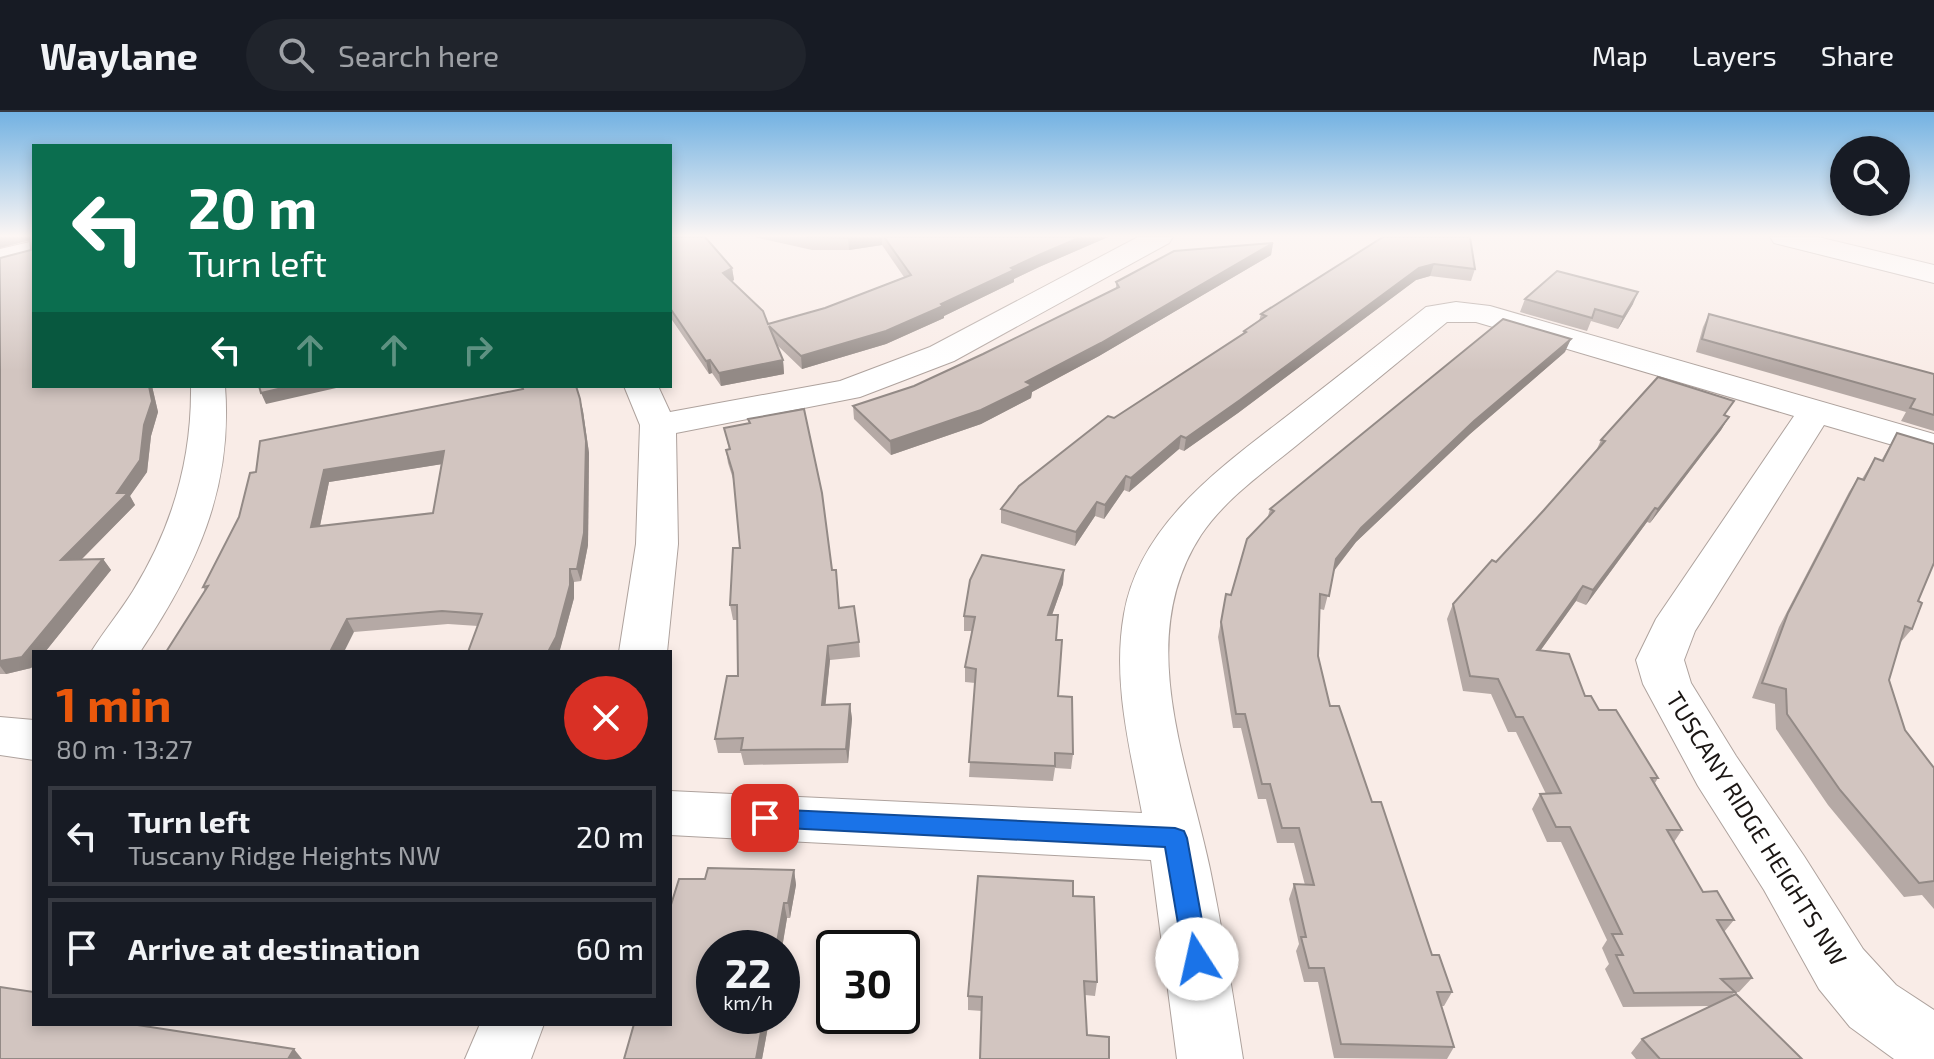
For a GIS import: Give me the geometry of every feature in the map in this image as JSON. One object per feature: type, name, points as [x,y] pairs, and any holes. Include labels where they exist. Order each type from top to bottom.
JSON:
[{"type":"street","points":[[658,425],[848,390],[942,354],[1077,281]]},
{"type":"street","points":[[1210,1059],[1175,838],[1152,733],[1141,656],[1152,585],[1172,543],[1197,509],[1224,485],[1437,314],[1456,311],[1479,313],[1934,446]]},
{"type":"street","points":[[116,650],[139,620],[173,558],[192,508],[205,466],[210,407],[208,388]]},
{"type":"street","points":[[642,388],[658,425],[657,544],[643,650]]},
{"type":"street","name":"TUSCANY RIDGE HEIGHTS NW","points":[[1815,412],[1672,630],[1660,660],[1667,684],[1709,758],[1841,969],[1873,1006],[1934,1048]]},
{"type":"street","points":[[0,736],[32,740]]},
{"type":"street","points":[[672,813],[1175,838]]},
{"type":"street","points":[[498,1059],[511,1026]]},
{"type":"building","points":[[0,281],[32,281],[32,388],[149,388],[152,401],[144,425],[140,460],[117,493],[128,493],[61,560],[103,559],[22,657],[0,661]]},
{"type":"building","points":[[672,281],[732,281],[763,311],[768,324],[825,308],[895,281],[990,281],[886,331],[801,356],[769,326],[783,360],[719,373],[710,360],[706,361],[672,311]]},
{"type":"building","points":[[1207,281],[1026,382],[1032,385],[981,410],[890,441],[853,406],[914,386],[983,354],[1119,287],[1116,282]]},
{"type":"building","points":[[1313,281],[1401,281],[1186,438],[1181,436],[1131,478],[1126,476],[1105,505],[1097,502],[1076,532],[1001,509],[1019,486],[1108,416],[1114,418],[1246,332],[1266,316],[1261,314]]},
{"type":"building","points":[[1545,281],[1596,281],[1638,292],[1623,317],[1595,309],[1592,318],[1525,299]]},
{"type":"building","points":[[1709,314],[1934,374],[1934,415],[1910,408],[1915,399],[1702,339]]},
{"type":"building","points":[[1503,319],[1571,339],[1474,421],[1361,528],[1336,559],[1329,596],[1320,594],[1318,656],[1330,706],[1339,706],[1372,802],[1381,802],[1432,955],[1439,955],[1452,992],[1437,992],[1454,1047],[1341,1044],[1324,968],[1309,968],[1301,937],[1306,937],[1294,884],[1314,885],[1299,828],[1282,828],[1270,784],[1262,784],[1245,714],[1236,714],[1221,622],[1226,594],[1231,595],[1247,539],[1274,511],[1270,509]]},
{"type":"building","points":[[1658,377],[1734,401],[1724,415],[1729,417],[1593,590],[1583,586],[1537,650],[1569,654],[1585,696],[1591,696],[1599,710],[1616,710],[1658,778],[1651,778],[1682,830],[1667,830],[1703,892],[1717,891],[1734,920],[1717,920],[1752,978],[1721,979],[1735,992],[1634,993],[1616,955],[1623,955],[1612,934],[1622,934],[1570,827],[1556,827],[1540,794],[1561,793],[1523,717],[1516,717],[1498,679],[1470,676],[1453,604],[1492,560],[1496,562],[1544,510]]},
{"type":"building","points":[[260,388],[282,388],[261,393]]},
{"type":"building","points":[[523,388],[577,388],[586,441],[584,533],[577,569],[570,569],[570,585],[556,637],[549,650],[469,650],[482,614],[442,611],[347,619],[331,650],[167,650],[208,586],[203,587],[239,517],[250,473],[256,472],[260,441]],"holes":[[[444,451],[433,513],[311,527],[324,470]]]},
{"type":"building","points":[[804,409],[822,493],[832,570],[836,570],[839,608],[854,606],[859,642],[828,646],[822,705],[850,704],[846,749],[741,750],[743,738],[715,739],[727,676],[738,676],[737,605],[730,605],[733,548],[740,548],[733,473],[726,450],[730,449],[724,428],[750,423],[748,419]]},
{"type":"building","points":[[1897,433],[1934,444],[1934,563],[1918,601],[1922,603],[1912,629],[1905,626],[1889,680],[1905,730],[1934,768],[1934,881],[1919,883],[1840,790],[1787,714],[1786,689],[1762,683],[1788,613],[1858,478],[1864,480],[1875,458],[1883,461]]},
{"type":"building","points":[[982,555],[1064,570],[1048,615],[1058,615],[1056,640],[1062,640],[1058,696],[1072,697],[1073,754],[1055,753],[1055,766],[969,762],[976,669],[965,667],[975,617],[964,616],[970,580]]},
{"type":"building","points":[[708,868],[794,870],[779,930],[696,930],[696,1034],[761,1034],[756,1059],[624,1059],[633,1026],[672,1026],[672,902],[679,879],[705,879]]},
{"type":"building","points":[[978,876],[1073,881],[1073,896],[1094,897],[1097,982],[1084,981],[1087,1035],[1109,1037],[1109,1059],[980,1059],[982,997],[968,996]]},
{"type":"building","points":[[0,987],[32,992],[32,1026],[144,1026],[294,1049],[288,1059],[0,1059]]},
{"type":"building","points":[[1736,994],[1802,1059],[1660,1059],[1642,1039]]},
{"type":"route","points":[[765,818],[1175,838],[1197,959]]}]
